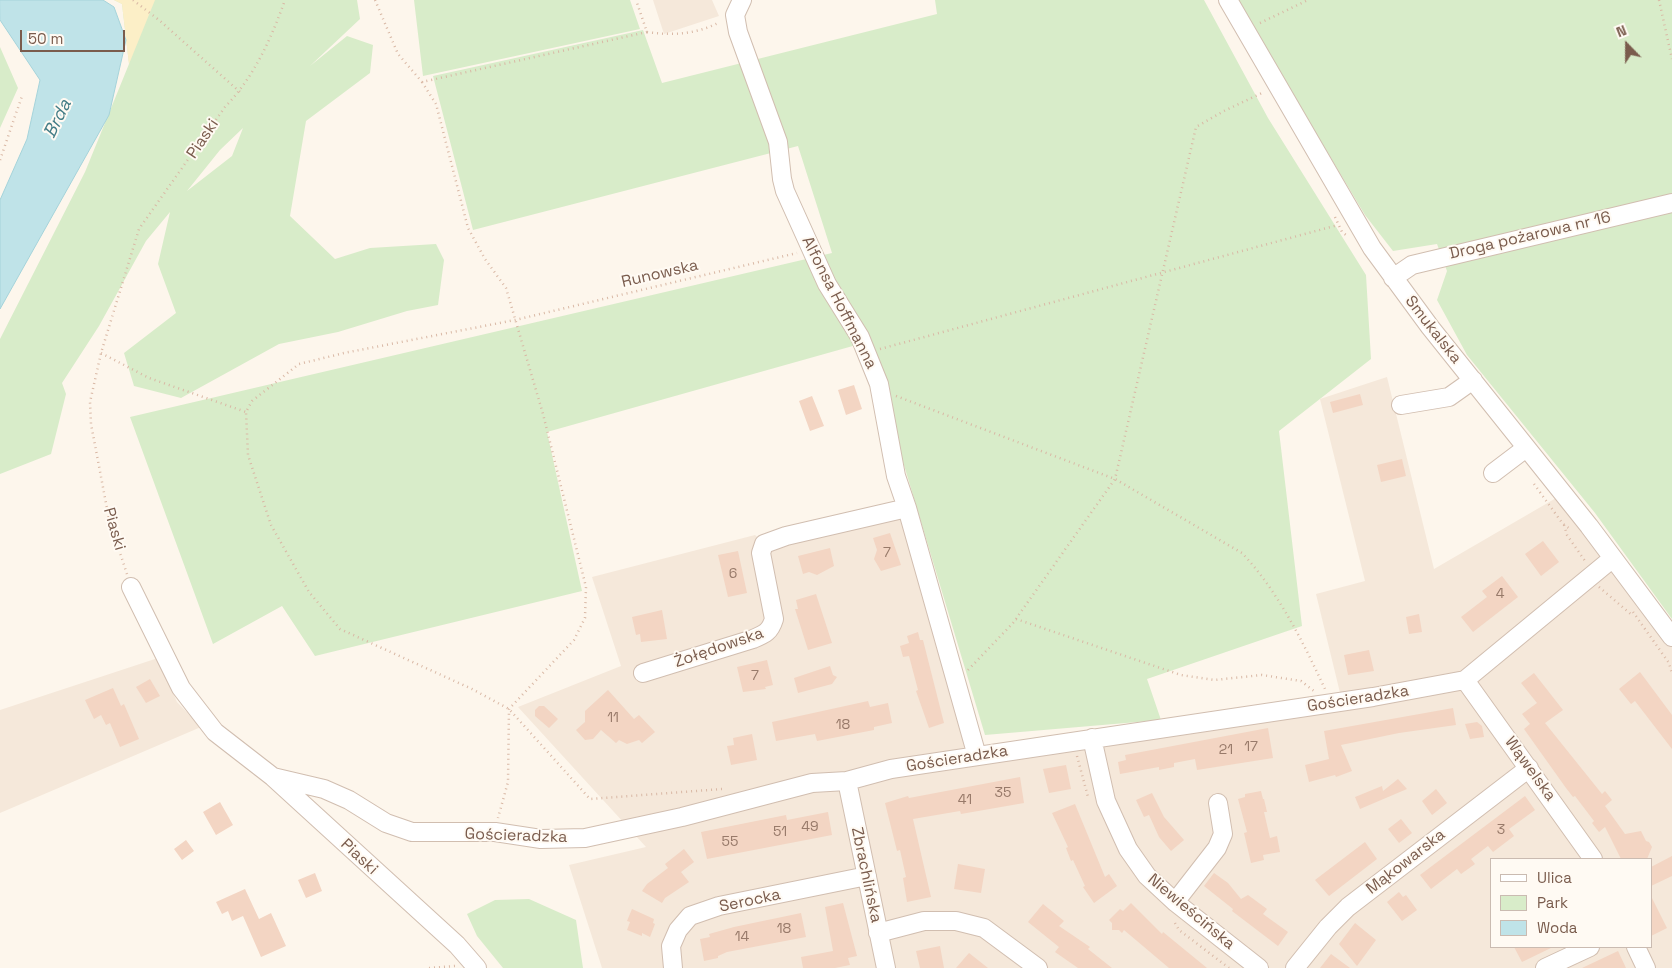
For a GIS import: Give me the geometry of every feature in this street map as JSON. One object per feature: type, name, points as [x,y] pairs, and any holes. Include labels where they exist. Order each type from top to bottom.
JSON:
[{"type":"street","name":"Smukalska","points":[[1228,0],[1354,220],[1392,278],[1613,558],[1672,637]]},
{"type":"street","name":"Alfonsa Hoffmanna","points":[[738,7],[738,32],[778,142],[785,191],[827,284],[860,338],[880,390],[896,476],[907,508],[977,756]]},
{"type":"street","name":"Droga pożarowa nr 16","points":[[1392,278],[1412,265],[1672,203]]},
{"type":"street","points":[[1401,405],[1449,397],[1472,380]]},
{"type":"street","points":[[1493,473],[1526,448]]},
{"type":"street","name":"Żołędowska","points":[[643,674],[754,639],[766,634],[771,629],[774,619],[761,553],[764,544],[786,536],[907,508]]},
{"type":"street","name":"Gościeradzka","points":[[273,776],[324,789],[349,800],[386,823],[412,832],[495,832],[541,839],[585,838],[812,783],[847,781],[891,769],[1331,704],[1466,680],[1613,558]]},
{"type":"street","name":"Piaski","points":[[131,588],[181,688],[215,732],[273,776],[457,945],[477,968]]},
{"type":"street","name":"Wąwelska","points":[[1466,680],[1592,858]]},
{"type":"street","name":"Niewieścińska","points":[[1092,738],[1106,801],[1128,849],[1147,876],[1175,902],[1259,968]]},
{"type":"street","name":"Mąkowarska","points":[[1295,968],[1328,927],[1348,907],[1529,768]]},
{"type":"street","name":"Zbrachlińska","points":[[847,781],[886,968]]},
{"type":"street","points":[[1175,902],[1217,848],[1223,834],[1218,803]]},
{"type":"street","name":"Serocka","points":[[673,968],[671,946],[678,930],[690,916],[719,906],[867,876]]},
{"type":"street","points":[[878,933],[924,921],[956,922],[975,926],[984,928],[1038,968]]},
{"type":"street","points":[[1546,968],[1588,948]]},
{"type":"street","points":[[1636,948],[1646,968]]},
{"type":"path","points":[[133,0],[159,20],[240,92]]},
{"type":"path","name":"Piaski","points":[[131,588],[109,519],[91,424],[90,402],[101,353],[139,229],[225,107],[240,92],[266,47],[284,0]]},
{"type":"path","points":[[375,0],[398,54],[422,82],[436,104],[468,228],[485,259],[506,288],[543,414],[586,587],[585,618],[574,640],[509,709],[508,782],[495,832]]},
{"type":"path","points":[[636,0],[647,32]]},
{"type":"path","points":[[1245,30],[1308,0]]},
{"type":"path","points":[[1659,0],[1672,59]]},
{"type":"path","points":[[422,82],[647,32],[664,34],[693,33],[738,7]]},
{"type":"path","points":[[956,682],[1016,618],[1115,478],[1196,127],[1224,111],[1266,92]]},
{"type":"path","points":[[0,160],[22,96]]},
{"type":"path","points":[[866,353],[1162,274],[1354,220]]},
{"type":"path","name":"Runowska","points":[[246,412],[252,401],[298,364],[344,353],[515,320],[810,250]]},
{"type":"path","points":[[101,353],[149,378],[246,412],[248,455],[271,525],[309,592],[340,629],[509,709],[590,799],[662,792],[729,789]]},
{"type":"path","points":[[880,390],[1115,478],[1242,553],[1256,567],[1302,640],[1331,704]]},
{"type":"path","points":[[1529,478],[1563,524]]},
{"type":"path","points":[[1635,616],[1670,664],[1672,674]]},
{"type":"path","points":[[1016,618],[1181,675],[1214,680],[1262,675],[1301,681],[1331,704]]},
{"type":"shaded area","points":[[653,0],[712,0],[719,16],[664,34]]},
{"type":"shaded area","points":[[1387,377],[1434,569],[1563,494],[1672,637],[1672,968],[602,968],[569,865],[646,847],[518,707],[621,666],[592,577],[755,535],[765,544],[907,508],[977,756],[1342,701],[1316,594],[1365,581],[1320,399]]},
{"type":"shaded area","points":[[158,658],[177,702],[201,727],[0,813],[0,710]]},
{"type":"green space","points":[[114,0],[357,0],[360,19],[310,66],[347,36],[373,45],[370,73],[306,121],[290,216],[335,259],[370,248],[436,244],[444,260],[438,305],[407,311],[338,332],[279,344],[181,398],[134,386],[124,353],[176,313],[158,264],[170,212],[146,241],[99,326],[62,383],[66,394],[51,454],[0,474],[0,339],[85,172],[129,64],[122,4]],"holes":[[[243,128],[232,156],[187,191],[220,150]]]},
{"type":"green space","points":[[414,0],[630,0],[640,29],[423,76]]},
{"type":"green space","points":[[935,0],[1204,0],[1268,118],[1366,275],[1371,359],[1279,431],[1302,626],[1147,679],[1161,720],[985,735],[867,342],[547,432],[582,591],[315,656],[282,606],[213,644],[130,417],[832,253],[798,146],[473,230],[433,76],[643,30],[662,83],[937,14]]},
{"type":"green space","points":[[1236,0],[1672,0],[1672,619],[1595,513],[1467,355],[1437,300],[1447,271],[1437,244],[1393,251],[1365,215]]},
{"type":"green space","points":[[0,47],[18,88],[0,128]]},
{"type":"green space","points":[[529,899],[576,920],[583,968],[503,968],[477,936],[467,914],[495,900]]},
{"type":"sand","points":[[114,0],[155,0],[129,64],[122,4]]},
{"type":"water","name":"Brda","points":[[0,0],[103,0],[114,7],[126,40],[109,115],[0,309],[0,200],[27,139],[40,80],[0,20]]},
{"type":"building","points":[[854,385],[862,409],[846,415],[838,390]]},
{"type":"building","points":[[1360,394],[1363,405],[1333,413],[1330,402]]},
{"type":"building","points":[[812,396],[824,426],[810,431],[799,401]]},
{"type":"building","points":[[1402,459],[1406,476],[1381,482],[1377,465]]},
{"type":"building","points":[[890,533],[901,565],[881,571],[874,559],[877,550],[873,538]]},
{"type":"building","points":[[1543,541],[1559,562],[1541,576],[1525,554]]},
{"type":"building","points":[[830,548],[834,566],[817,575],[809,572],[803,574],[798,556]]},
{"type":"building","points":[[738,551],[747,593],[728,597],[718,555]]},
{"type":"building","points":[[1502,576],[1518,597],[1473,632],[1461,617],[1487,597],[1482,591]]},
{"type":"building","points":[[816,594],[832,643],[808,650],[795,609],[798,609],[796,600]]},
{"type":"building","points":[[662,610],[667,639],[641,642],[640,634],[636,635],[632,617]]},
{"type":"building","points":[[1419,614],[1422,632],[1409,634],[1406,617]]},
{"type":"building","points":[[918,632],[920,640],[923,640],[944,723],[929,728],[916,691],[918,690],[909,656],[903,657],[900,646],[909,643],[907,636]]},
{"type":"building","points":[[1369,650],[1374,671],[1348,675],[1344,655]]},
{"type":"building","points":[[767,660],[773,685],[765,687],[766,689],[743,692],[737,667]]},
{"type":"building","points":[[830,666],[833,675],[837,677],[832,684],[798,693],[794,678]]},
{"type":"building","points":[[1640,672],[1672,715],[1672,749],[1635,701],[1631,704],[1619,689]]},
{"type":"building","points":[[1534,673],[1563,710],[1545,723],[1602,794],[1605,791],[1612,800],[1605,806],[1625,834],[1641,831],[1646,841],[1652,847],[1647,858],[1620,858],[1605,827],[1599,832],[1592,823],[1594,821],[1575,796],[1573,797],[1566,788],[1524,729],[1530,724],[1522,714],[1537,703],[1521,683]]},
{"type":"building","points":[[150,679],[160,696],[146,703],[136,687]]},
{"type":"building","points":[[113,688],[121,706],[124,704],[139,739],[120,747],[110,723],[106,725],[101,715],[94,719],[85,700]]},
{"type":"building","points":[[608,690],[634,719],[639,715],[655,732],[642,743],[639,740],[627,744],[619,740],[616,743],[601,730],[593,739],[585,740],[576,730],[585,722],[585,711]]},
{"type":"building","points":[[868,701],[870,707],[888,703],[892,723],[874,727],[874,730],[817,741],[815,734],[776,741],[772,722]]},
{"type":"building","points":[[539,706],[544,706],[558,719],[549,728],[535,716],[535,710]]},
{"type":"building","points":[[1453,708],[1456,725],[1399,733],[1341,745],[1352,771],[1336,777],[1335,775],[1309,782],[1305,765],[1329,759],[1324,731]]},
{"type":"building","points":[[1477,722],[1482,726],[1484,737],[1470,739],[1465,724]]},
{"type":"building","points":[[1268,728],[1273,758],[1197,770],[1195,759],[1174,763],[1174,767],[1159,770],[1159,767],[1120,774],[1118,762],[1126,760],[1125,755]]},
{"type":"building","points":[[752,734],[757,760],[731,765],[727,746],[734,745],[733,738]]},
{"type":"building","points":[[1066,765],[1071,789],[1049,793],[1043,769]]},
{"type":"building","points":[[1020,777],[1024,803],[961,814],[960,811],[913,819],[931,897],[907,902],[903,878],[906,877],[900,850],[897,851],[885,803],[908,796],[909,798]]},
{"type":"building","points":[[1398,779],[1407,789],[1360,809],[1355,797],[1382,786],[1383,791]]},
{"type":"building","points":[[1436,789],[1447,803],[1432,815],[1422,801]]},
{"type":"building","points":[[1261,791],[1267,812],[1264,812],[1270,838],[1277,836],[1280,852],[1263,855],[1264,860],[1251,863],[1244,833],[1247,832],[1238,799],[1245,797],[1245,794]]},
{"type":"building","points":[[1152,793],[1164,817],[1184,840],[1171,851],[1159,837],[1149,815],[1144,817],[1136,800]]},
{"type":"building","points":[[1525,796],[1535,810],[1509,829],[1514,836],[1493,852],[1488,846],[1471,859],[1475,864],[1461,874],[1457,869],[1431,889],[1420,875]]},
{"type":"building","points":[[220,802],[233,825],[216,835],[203,812]]},
{"type":"building","points":[[1075,804],[1105,877],[1109,874],[1117,886],[1094,903],[1083,887],[1085,886],[1073,860],[1071,861],[1066,848],[1068,847],[1052,813]]},
{"type":"building","points":[[828,812],[832,835],[707,859],[701,832],[786,815],[787,820]]},
{"type":"building","points":[[1401,819],[1412,833],[1399,843],[1388,829]]},
{"type":"building","points":[[186,840],[194,851],[182,860],[174,849]]},
{"type":"building","points":[[1365,842],[1377,859],[1329,896],[1315,880]]},
{"type":"building","points":[[684,849],[694,862],[681,872],[689,882],[665,898],[662,903],[642,891],[647,884],[668,868],[665,864]]},
{"type":"building","points":[[1672,856],[1672,876],[1652,886],[1652,866]]},
{"type":"building","points":[[958,864],[985,869],[981,893],[954,889]]},
{"type":"building","points":[[315,873],[322,891],[306,898],[298,880]]},
{"type":"building","points":[[1214,873],[1228,883],[1241,899],[1248,895],[1267,909],[1263,914],[1288,932],[1278,946],[1232,911],[1233,909],[1204,886]]},
{"type":"building","points":[[245,889],[259,919],[271,913],[286,946],[261,957],[243,916],[232,921],[228,911],[222,914],[216,902]]},
{"type":"building","points":[[1399,892],[1403,897],[1406,895],[1417,910],[1402,921],[1387,902]]},
{"type":"building","points":[[1652,898],[1667,928],[1652,936]]},
{"type":"building","points":[[843,903],[857,956],[848,958],[850,965],[835,968],[803,968],[801,957],[833,951],[825,907]]},
{"type":"building","points":[[1131,903],[1162,934],[1163,932],[1207,968],[1169,968],[1124,930],[1122,933],[1119,930],[1112,930],[1112,923],[1109,920],[1120,909],[1123,911]]},
{"type":"building","points":[[1043,904],[1064,921],[1059,926],[1090,947],[1088,949],[1112,968],[1078,968],[1055,952],[1059,947],[1028,922]]},
{"type":"building","points":[[632,909],[654,919],[653,923],[655,924],[650,937],[627,930],[630,922],[627,921]]},
{"type":"building","points":[[801,913],[806,937],[727,952],[718,956],[718,958],[704,961],[700,939],[710,937],[709,934]]},
{"type":"building","points":[[1355,923],[1376,940],[1357,966],[1339,944]]},
{"type":"building","points":[[940,946],[944,968],[920,968],[916,951]]},
{"type":"building","points":[[1515,948],[1551,948],[1522,962]]},
{"type":"building","points":[[1618,951],[1626,968],[1582,968]]},
{"type":"building","points":[[969,953],[988,968],[956,968]]},
{"type":"building","points":[[1331,954],[1350,968],[1320,968]]}]
